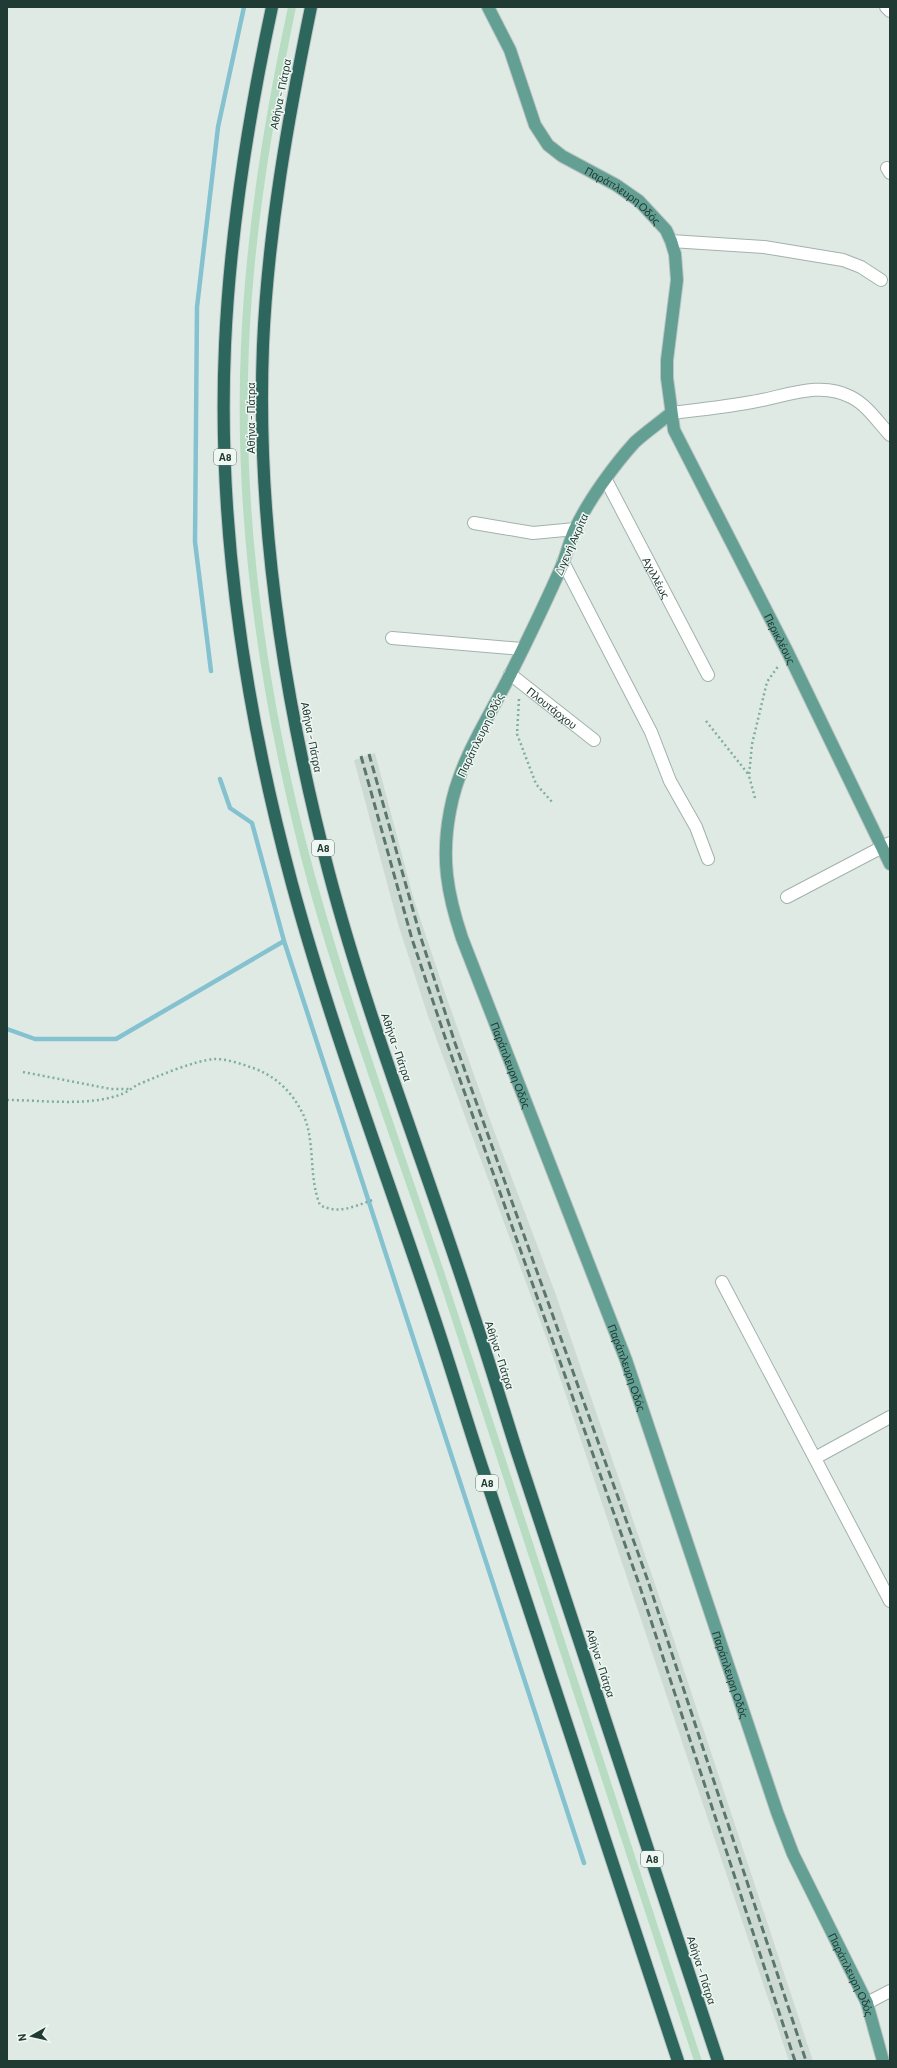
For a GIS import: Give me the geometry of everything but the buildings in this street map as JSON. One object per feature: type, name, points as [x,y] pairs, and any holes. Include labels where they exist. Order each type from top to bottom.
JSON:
[{"type":"highway","name":"Α8","points":[[272,7],[250,112],[236,215],[228,306],[224,391],[225,461],[234,576],[250,693],[265,768],[292,884],[325,994],[436,1323],[678,2061]]},
{"type":"highway","name":"Αθήνα - Πάτρα","points":[[311,7],[286,128],[272,233],[263,346],[262,422],[265,497],[272,573],[282,649],[303,763],[329,873],[361,981],[469,1298],[516,1449],[718,2061]]},
{"type":"main road","name":"Παράπλευρη Οδός","points":[[488,7],[510,50],[535,125],[548,145],[562,156],[616,185],[639,201],[666,230],[671,241],[675,254],[677,280],[667,360],[671,414]]},
{"type":"main road","name":"Διγενή Ακρίτα","points":[[510,674],[563,562],[575,529],[583,514],[606,480],[636,442],[671,414]]},
{"type":"main road","name":"Περικλέους","points":[[671,414],[679,444],[886,845],[890,864]]},
{"type":"main road","name":"Παράπλευρη Οδός","points":[[510,674],[467,756],[456,783],[446,836],[447,880],[450,902],[462,938],[626,1360],[780,1819],[800,1868],[867,2003],[883,2061]]},
{"type":"street","points":[[886,7],[890,11]]},
{"type":"street","points":[[671,241],[764,247],[843,260],[861,267],[881,280]]},
{"type":"street","points":[[671,414],[754,402],[804,391],[824,390],[838,392],[852,397],[866,408],[890,435]]},
{"type":"street","name":"Αχιλλέως","points":[[606,480],[708,675]]},
{"type":"street","points":[[474,523],[533,533],[575,529]]},
{"type":"street","points":[[563,562],[651,732],[670,781],[696,827],[708,858]]},
{"type":"street","points":[[392,638],[522,650]]},
{"type":"street","name":"Πλουτάρχου","points":[[510,674],[594,740]]},
{"type":"street","points":[[786,897],[886,845]]},
{"type":"street","points":[[722,1282],[890,1601]]},
{"type":"street","points":[[815,1458],[890,1417]]},
{"type":"street","points":[[867,2003],[890,1991]]},
{"type":"path","points":[[749,776],[752,744],[767,682],[788,654]]},
{"type":"path","points":[[520,683],[517,734],[536,784],[552,803]]},
{"type":"path","points":[[706,721],[728,746],[749,776],[755,798]]},
{"type":"path","points":[[7,1100],[78,1101],[122,1094],[198,1062],[215,1059],[233,1062],[259,1070],[279,1082],[292,1095],[304,1115],[309,1136],[316,1195],[320,1205],[329,1210],[342,1210],[373,1200]]},
{"type":"path","points":[[23,1072],[112,1089],[132,1089]]},
{"type":"shaded area","points":[[375,753],[414,900],[444,990],[490,1120],[556,1295],[669,1625],[813,2061],[789,2061],[549,1345],[428,1016],[398,924],[354,760]]},
{"type":"green space","points":[[288,7],[296,7],[272,133],[255,259],[249,345],[248,417],[250,488],[264,632],[290,775],[307,845],[341,965],[443,1269],[702,2061],[694,2061],[434,1265],[341,994],[308,884],[291,818],[277,751],[264,684],[246,549],[241,481],[241,345],[243,302],[257,175],[271,91]]},
{"type":"waterway","points":[[211,671],[195,542],[197,307],[218,127],[244,7]]},
{"type":"waterway","points":[[220,779],[230,808],[252,823],[284,941],[584,1863]]},
{"type":"waterway","points":[[7,1029],[35,1039],[116,1039],[284,941]]},
{"type":"railway","points":[[369,754],[420,935],[455,1043],[648,1581],[806,2061]]},
{"type":"railway","points":[[361,756],[412,939],[448,1046],[639,1584],[795,2061]]}]
